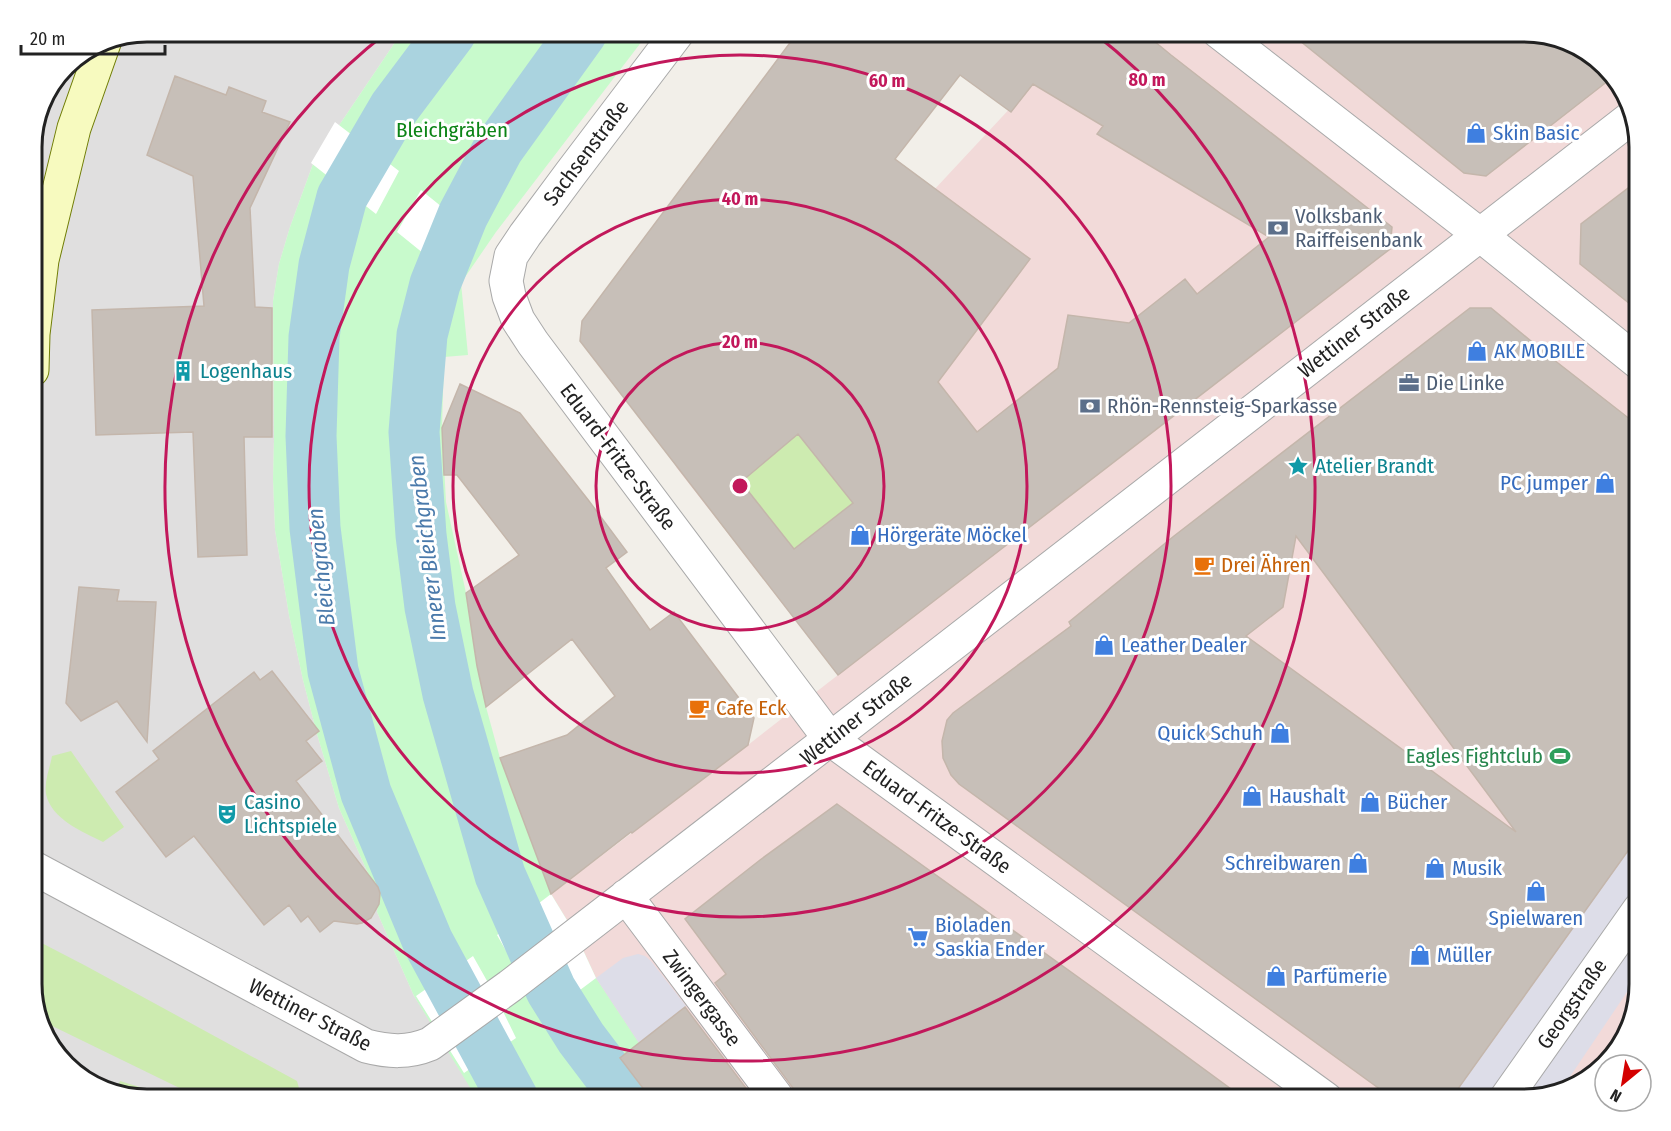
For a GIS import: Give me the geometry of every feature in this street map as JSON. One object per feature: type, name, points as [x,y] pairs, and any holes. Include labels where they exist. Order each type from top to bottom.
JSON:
[{"type":"main road","points":[[42,260],[75,128],[100,54]]},
{"type":"street","name":"Sachsenstraße","points":[[506,281],[511,256],[525,235],[670,42]]},
{"type":"street","points":[[1232,42],[1629,354]]},
{"type":"street","name":"Wettiner Straße","points":[[42,872],[366,1046],[397,1052],[430,1044],[576,935],[1625,122]]},
{"type":"street","name":"Eduard-Fritze-Straße","points":[[506,281],[518,320],[533,343],[830,739],[1311,1089]]},
{"type":"street","name":"Zwingergasse","points":[[626,896],[770,1089]]},
{"type":"street","name":"Georgstraße","points":[[1513,1089],[1629,925]]},
{"type":"shaded area","points":[[147,42],[395,42],[313,164],[279,264],[273,301],[273,479],[275,530],[289,615],[317,734],[339,808],[371,880],[378,902],[377,912],[414,996],[473,1089],[133,1088],[107,1081],[78,1063],[56,1037],[44,1005],[42,991],[42,140],[50,107],[60,89],[73,73],[89,60],[107,50],[126,44]]},
{"type":"shaded area","points":[[1072,42],[1524,42],[1551,46],[1571,53],[1603,78],[1621,107],[1629,147],[1629,984],[1628,998],[1618,1031],[1603,1053],[1593,1053],[1593,1063],[1564,1081],[1524,1089],[647,1089],[576,935],[551,894],[838,675],[676,467]]},
{"type":"shaded area","points":[[1629,846],[1629,990],[1568,1079],[1538,1088],[1457,1089]]},
{"type":"shaded area","points":[[638,954],[651,961],[686,1006],[639,1043],[596,978],[623,958]]},
{"type":"green space","name":"Bleichgräben","points":[[395,42],[641,42],[496,232],[461,283],[468,355],[444,357],[442,428],[446,502],[466,593],[477,666],[500,758],[551,894],[576,935],[596,978],[639,1043],[650,1089],[471,1089],[414,996],[377,912],[378,902],[371,880],[339,808],[303,680],[289,615],[275,530],[273,301],[279,264],[313,164]]},
{"type":"green space","points":[[809,425],[821,463],[860,512],[794,549],[745,555],[707,506]]},
{"type":"green space","points":[[71,751],[124,827],[103,842],[69,824],[54,811],[49,803],[46,784],[52,756]]},
{"type":"green space","points":[[42,943],[297,1081],[299,1089],[181,1089],[51,1025],[42,991]]},
{"type":"green space","points":[[120,1081],[146,1089],[133,1088],[118,1085]]},
{"type":"pier","points":[[335,122],[399,171],[376,214],[311,163]]},
{"type":"pier","points":[[421,190],[479,237],[455,279],[397,232]]},
{"type":"pier","points":[[551,894],[576,935],[596,978],[544,1017],[497,935]]},
{"type":"pier","points":[[473,956],[516,1038],[464,1073],[416,996]]},
{"type":"building","points":[[791,42],[1155,42],[1392,227],[1390,249],[838,675],[580,341],[582,321]],"holes":[[[960,75],[1011,112],[1033,84],[1103,126],[1097,134],[1269,237],[1197,294],[1185,279],[1129,323],[1068,315],[1058,368],[977,432],[938,382],[1030,259],[895,159]],[[798,434],[853,503],[794,549],[741,482]]]},
{"type":"building","points":[[1301,42],[1538,43],[1571,53],[1593,68],[1606,82],[1486,176],[1464,173]]},
{"type":"building","name":"Logenhaus","points":[[175,76],[226,95],[229,87],[266,101],[262,112],[290,122],[250,208],[255,307],[272,308],[272,437],[244,437],[247,555],[198,557],[193,432],[96,435],[92,310],[204,306],[193,176],[147,155]]},
{"type":"building","points":[[1629,187],[1629,303],[1580,264],[1581,224]]},
{"type":"building","points":[[1470,308],[1491,308],[1629,418],[1629,849],[1458,1089],[1380,1089],[959,784],[951,775],[943,758],[942,741],[947,720],[953,713],[1071,626],[1069,622],[1174,536]],"holes":[[[1296,536],[1516,832],[1246,636],[1283,607]]]},
{"type":"building","points":[[460,384],[520,413],[627,552],[606,568],[650,630],[674,612],[754,718],[748,745],[551,894],[500,758],[567,735],[615,696],[572,639],[486,707],[466,593],[519,555],[457,475],[444,475],[442,428]]},
{"type":"building","points":[[79,587],[119,590],[117,601],[156,602],[147,742],[117,701],[81,721],[66,703]]},
{"type":"building","name":"Casino Lichtspiele","points":[[272,671],[319,731],[306,741],[322,761],[296,781],[378,887],[379,904],[371,918],[362,923],[334,921],[320,932],[308,916],[301,922],[289,905],[264,925],[194,836],[166,857],[116,792],[159,759],[153,751],[254,672],[260,680]]},
{"type":"building","points":[[837,804],[1231,1089],[793,1089],[715,983],[726,974],[685,919]]},
{"type":"building","points":[[685,1007],[747,1089],[644,1089],[620,1058]]},
{"type":"waterway","name":"Bleichgraben","points":[[444,42],[394,108],[342,197],[324,265],[314,337],[311,436],[315,528],[333,671],[366,793],[428,942],[508,1089]]},
{"type":"waterway","name":"Innerer Bleichgraben","points":[[575,42],[498,149],[463,215],[435,284],[422,335],[414,432],[421,535],[430,607],[448,694],[500,875],[551,990],[581,1038],[619,1089]]},
{"type":"place","name":"Skin Basic","points":[[1476,133]]},
{"type":"place","name":"Volksbank Raiffeisenbank","points":[[1278,228]]},
{"type":"place","name":"AK MOBILE","points":[[1477,351]]},
{"type":"place","name":"Logenhaus","points":[[183,371]]},
{"type":"place","name":"Die Linke","points":[[1409,383]]},
{"type":"place","name":"Rhön-Rennsteig-Sparkasse","points":[[1090,406]]},
{"type":"place","name":"Atelier Brandt","points":[[1298,466]]},
{"type":"place","name":"PC jumper","points":[[1605,483]]},
{"type":"place","name":"Hörgeräte Möckel","points":[[860,535]]},
{"type":"place","name":"Drei Ähren","points":[[1204,565]]},
{"type":"place","name":"Leather Dealer","points":[[1104,645]]},
{"type":"place","name":"Cafe Eck","points":[[699,708]]},
{"type":"place","name":"Quick Schuh","points":[[1280,733]]},
{"type":"place","name":"Eagles Fightclub","points":[[1560,756]]},
{"type":"place","name":"Haushalt","points":[[1252,796]]},
{"type":"place","name":"Bücher","points":[[1370,802]]},
{"type":"place","name":"Casino Lichtspiele","points":[[227,814]]},
{"type":"place","name":"Schreibwaren","points":[[1358,863]]},
{"type":"place","name":"Musik","points":[[1435,868]]},
{"type":"place","name":"Spielwaren","points":[[1536,891]]},
{"type":"place","name":"Bioladen Saskia Ender","points":[[918,937]]},
{"type":"place","name":"Müller","points":[[1420,955]]},
{"type":"place","name":"Parfümerie","points":[[1276,976]]}]
